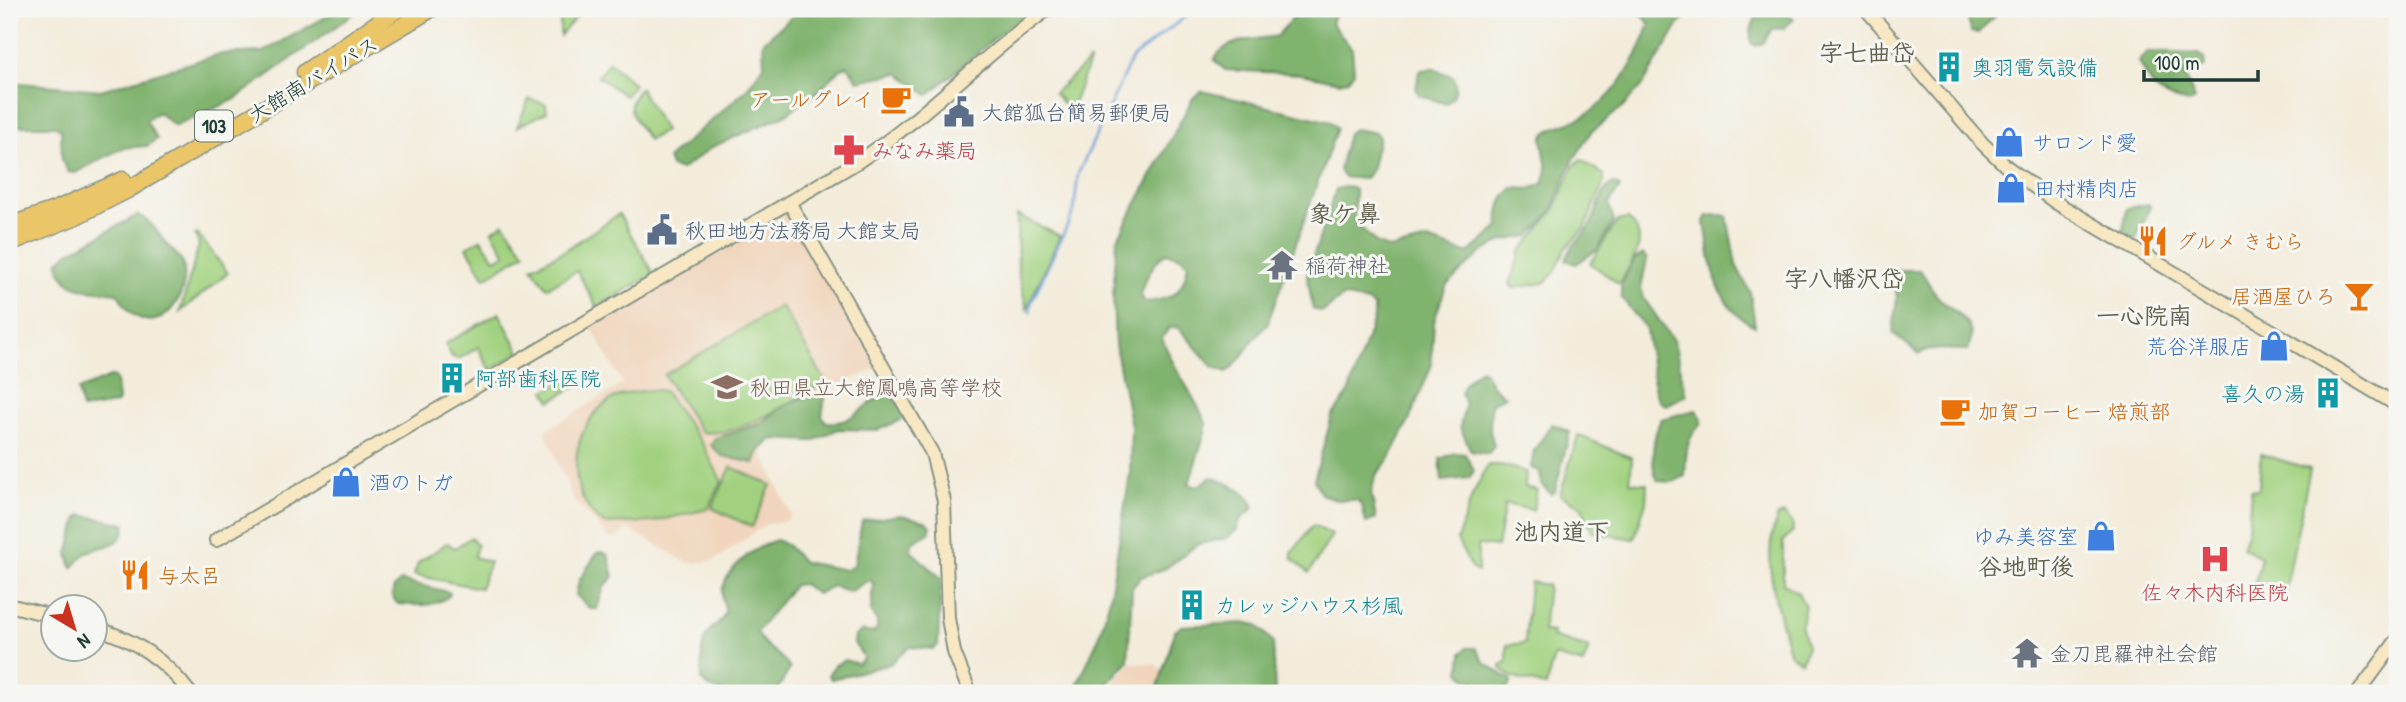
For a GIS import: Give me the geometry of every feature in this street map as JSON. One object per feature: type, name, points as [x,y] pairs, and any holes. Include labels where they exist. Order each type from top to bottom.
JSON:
[{"type":"highway","points":[[308,76],[398,9]]},
{"type":"highway","name":"大館南バイパス","points":[[308,76],[410,9]]},
{"type":"highway","name":"大館南バイパス","points":[[9,243],[74,217],[308,76],[431,9]]},
{"type":"highway","points":[[308,76],[440,9]]},
{"type":"highway","points":[[9,226],[126,184]]},
{"type":"highway","points":[[9,254],[61,230],[126,184]]},
{"type":"highway","name":"大館南バイパス","points":[[9,232],[126,184]]},
{"type":"street","points":[[216,540],[890,140],[924,114],[1003,41],[1048,9]]},
{"type":"street","points":[[1866,9],[1982,143],[2007,167],[2055,202],[2397,405]]},
{"type":"street","points":[[789,202],[932,453],[944,501],[948,618],[954,652],[970,693]]},
{"type":"street","points":[[9,605],[38,612]]},
{"type":"street","points":[[108,633],[135,644],[151,655],[173,672],[190,693]]},
{"type":"street","points":[[2358,693],[2397,640]]},
{"type":"shaded area","name":"秋田県立大館鳳鳴高等学校","points":[[789,212],[879,367],[810,399],[763,442],[763,454],[791,515],[786,521],[766,524],[714,561],[688,563],[627,528],[615,539],[608,537],[574,501],[545,431],[623,384],[591,327]]},
{"type":"shaded area","points":[[1131,663],[1155,664],[1165,672],[1162,693],[1077,693],[1113,682]]},
{"type":"green space","points":[[340,9],[360,9],[234,100],[175,126],[158,112],[146,121],[157,139],[147,146],[122,148],[75,173],[68,172],[62,161],[61,130],[56,126],[16,126],[9,114],[9,82],[101,90],[220,54],[263,52]]},
{"type":"green space","points":[[560,9],[583,9],[560,36]]},
{"type":"green space","points":[[801,9],[1037,9],[1001,33],[928,95],[899,73],[858,81],[848,66],[840,69],[814,95],[783,116],[712,147],[681,170],[671,167],[668,158],[745,91],[764,65],[763,42]]},
{"type":"green space","points":[[1300,9],[1346,9],[1333,17],[1331,23],[1352,49],[1354,72],[1348,80],[1339,82],[1302,74],[1225,70],[1214,60],[1219,53],[1233,44],[1277,36]]},
{"type":"green space","points":[[1637,9],[1694,9],[1679,24],[1643,85],[1623,107],[1591,132],[1570,166],[1553,209],[1540,225],[1529,236],[1502,241],[1482,252],[1446,286],[1434,321],[1431,367],[1408,423],[1390,458],[1376,475],[1371,492],[1376,519],[1366,523],[1362,505],[1357,500],[1337,500],[1321,494],[1314,480],[1332,416],[1348,394],[1374,318],[1374,307],[1367,302],[1344,296],[1323,312],[1313,309],[1307,275],[1336,189],[1349,186],[1355,190],[1354,221],[1376,243],[1389,249],[1428,240],[1470,252],[1499,227],[1501,206],[1505,196],[1513,188],[1530,189],[1543,184],[1547,170],[1542,138],[1545,134],[1596,108],[1625,75],[1650,24]]},
{"type":"green space","points":[[1767,9],[1785,10],[1794,19],[1784,28],[1772,29],[1763,43],[1756,46],[1751,43],[1752,27],[1758,15]]},
{"type":"green space","points":[[1978,9],[2001,9],[1979,33],[1971,32],[1968,19]]},
{"type":"green space","points":[[2148,52],[2199,54],[2204,57],[2205,67],[2183,72],[2195,99],[2192,102],[2165,96],[2153,86],[2139,62]]},
{"type":"green space","points":[[1090,60],[1071,109],[1069,110],[1054,93]]},
{"type":"green space","points":[[609,62],[634,84],[625,96],[598,76]]},
{"type":"green space","points":[[1432,68],[1454,77],[1455,92],[1446,104],[1419,95],[1416,90],[1419,71]]},
{"type":"green space","points":[[640,88],[665,131],[648,140],[631,108],[634,95]]},
{"type":"green space","points":[[1202,91],[1331,122],[1337,128],[1267,325],[1238,361],[1227,372],[1212,366],[1178,327],[1169,328],[1162,338],[1207,425],[1189,484],[1197,487],[1211,477],[1217,479],[1242,492],[1254,508],[1240,520],[1237,530],[1227,538],[1198,544],[1166,568],[1141,577],[1132,588],[1128,661],[1099,693],[1078,693],[1075,690],[1099,637],[1109,602],[1130,475],[1131,426],[1115,345],[1113,294],[1117,240],[1193,98]],"holes":[[[1167,253],[1181,257],[1188,265],[1179,289],[1170,297],[1145,302],[1140,294],[1154,265]]]},
{"type":"green space","points":[[529,99],[546,104],[547,112],[517,127]]},
{"type":"green space","points":[[1354,129],[1377,133],[1379,137],[1371,171],[1364,179],[1344,177],[1339,170],[1348,133]]},
{"type":"green space","points":[[1581,159],[1604,175],[1604,182],[1585,228],[1565,249],[1555,272],[1544,283],[1513,288],[1510,284],[1521,251],[1554,211],[1573,167]]},
{"type":"green space","points":[[1613,183],[1620,187],[1609,204],[1614,222],[1598,249],[1576,264],[1566,260],[1570,250],[1586,232],[1604,192]]},
{"type":"green space","points":[[2149,204],[2151,207],[2135,240],[2122,235],[2127,208]]},
{"type":"green space","points":[[619,214],[654,274],[597,307],[577,271],[547,288],[532,267],[564,251]]},
{"type":"green space","points":[[138,215],[150,223],[178,256],[184,273],[180,296],[165,315],[156,320],[145,320],[134,315],[117,293],[88,290],[72,285],[61,272],[58,262],[69,252]]},
{"type":"green space","points":[[1017,215],[1060,236],[1027,309],[1018,274]]},
{"type":"green space","points":[[1708,216],[1727,216],[1736,265],[1750,292],[1755,326],[1741,318],[1731,307],[1717,282],[1705,221]]},
{"type":"green space","points":[[1628,219],[1635,227],[1639,243],[1619,284],[1590,263],[1618,221]]},
{"type":"green space","points":[[504,223],[525,253],[485,278],[467,247],[481,239],[495,259],[506,254],[492,231]]},
{"type":"green space","points":[[198,234],[228,273],[180,312],[199,245],[195,235]]},
{"type":"green space","points":[[1643,254],[1647,259],[1641,288],[1643,297],[1674,342],[1686,395],[1666,405],[1659,401],[1655,392],[1646,329],[1621,297],[1621,284],[1635,259]]},
{"type":"green space","points":[[1897,270],[1920,270],[1936,295],[1968,325],[1971,340],[1968,350],[1929,349],[1919,354],[1893,333],[1897,297],[1893,275]]},
{"type":"green space","points":[[781,306],[826,382],[748,424],[716,433],[701,432],[664,375]]},
{"type":"green space","points":[[499,313],[520,352],[490,370],[478,347],[459,359],[452,357],[445,344]]},
{"type":"green space","points":[[1480,369],[1484,371],[1492,386],[1505,396],[1491,404],[1490,431],[1494,446],[1488,454],[1471,451],[1460,427],[1465,405],[1461,392],[1464,384]]},
{"type":"green space","points":[[577,373],[582,382],[551,401],[545,391]]},
{"type":"green space","points":[[113,376],[118,401],[115,404],[82,409],[78,390]]},
{"type":"green space","points":[[652,390],[664,391],[703,445],[722,482],[708,509],[652,522],[604,524],[591,511],[582,495],[576,459],[580,441],[599,409],[614,398]]},
{"type":"green space","points":[[814,393],[825,397],[822,416],[826,422],[843,421],[886,393],[899,404],[903,419],[878,430],[838,429],[813,441],[772,439],[759,451],[754,463],[722,456],[711,445],[715,438],[759,424],[784,406]]},
{"type":"green space","points":[[1696,410],[1702,419],[1701,425],[1689,441],[1685,476],[1673,482],[1658,481],[1653,450],[1661,419]]},
{"type":"green space","points":[[1552,424],[1570,432],[1555,491],[1551,494],[1541,484],[1540,472],[1531,468],[1534,451]]},
{"type":"green space","points":[[1578,435],[1632,458],[1630,482],[1647,484],[1646,502],[1634,539],[1593,532],[1581,506],[1560,495]]},
{"type":"green space","points":[[1455,453],[1465,454],[1474,471],[1469,478],[1442,481],[1440,459]]},
{"type":"green space","points":[[2261,454],[2310,469],[2285,592],[2255,582],[2261,557],[2242,547],[2248,530],[2251,490],[2259,489]]},
{"type":"green space","points":[[1488,465],[1501,465],[1526,472],[1525,487],[1537,490],[1533,510],[1505,504],[1497,547],[1478,545],[1478,572],[1472,569],[1457,540],[1472,496]]},
{"type":"green space","points":[[731,467],[771,485],[752,527],[712,508]]},
{"type":"green space","points":[[1784,514],[1792,522],[1793,531],[1783,541],[1783,583],[1798,593],[1805,606],[1801,625],[1807,646],[1801,662],[1789,653],[1770,567],[1773,533],[1778,516]]},
{"type":"green space","points":[[82,515],[126,524],[117,541],[88,552],[72,568],[68,554],[78,518]]},
{"type":"green space","points":[[900,515],[925,521],[931,526],[929,533],[912,542],[911,551],[941,578],[938,645],[933,649],[909,647],[890,664],[831,679],[828,675],[835,665],[845,660],[858,664],[864,658],[854,643],[855,636],[862,631],[873,633],[877,629],[877,621],[871,613],[873,583],[869,580],[849,592],[832,586],[817,594],[803,584],[794,585],[757,632],[790,669],[775,693],[727,693],[709,687],[702,681],[703,644],[708,633],[724,616],[723,587],[741,561],[759,548],[777,540],[788,546],[803,562],[846,570],[854,565],[862,521]]},
{"type":"green space","points":[[1313,525],[1332,535],[1309,573],[1292,558],[1292,553]]},
{"type":"green space","points":[[471,537],[477,545],[474,557],[490,562],[480,588],[414,575],[418,563],[447,543],[455,548]]},
{"type":"green space","points":[[597,553],[608,555],[614,576],[604,587],[597,609],[590,609],[576,595],[579,581]]},
{"type":"green space","points":[[401,581],[449,592],[450,595],[432,604],[398,604],[392,597],[394,587]]},
{"type":"green space","points":[[1530,582],[1548,585],[1543,631],[1553,632],[1552,637],[1589,648],[1583,664],[1554,656],[1546,686],[1511,677],[1501,668],[1501,665],[1507,662],[1507,645],[1525,643]]},
{"type":"green space","points":[[1248,623],[1257,625],[1273,642],[1275,693],[1156,693],[1175,631],[1182,626]]},
{"type":"green space","points":[[1467,648],[1476,648],[1484,662],[1512,681],[1509,687],[1495,692],[1466,678],[1460,672],[1462,653]]},
{"type":"waterway","points":[[1030,312],[1031,303],[1074,211],[1078,174],[1132,58],[1195,9]]},
{"type":"place","name":"奥羽電気設備","points":[[1949,67]]},
{"type":"place","name":"アールグレイ","points":[[896,99]]},
{"type":"place","name":"大館狐台簡易郵便局","points":[[959,112]]},
{"type":"place","name":"サロンド愛","points":[[2009,142]]},
{"type":"place","name":"みなみ薬局","points":[[849,150]]},
{"type":"place","name":"田村精肉店","points":[[2011,188]]},
{"type":"place","name":"秋田地方法務局 大館支局","points":[[662,230]]},
{"type":"place","name":"グルメ きむら","points":[[2153,241]]},
{"type":"place","name":"稲荷神社","points":[[1282,265]]},
{"type":"place","name":"居酒屋ひろ","points":[[2359,296]]},
{"type":"place","name":"荒谷洋服店","points":[[2274,346]]},
{"type":"place","name":"阿部歯科医院","points":[[452,378]]},
{"type":"place","name":"秋田県立大館鳳鳴高等学校","points":[[727,387]]},
{"type":"place","name":"喜久の湯","points":[[2328,393]]},
{"type":"place","name":"加賀コーヒー 焙煎部","points":[[1955,411]]},
{"type":"place","name":"酒のトガ","points":[[346,482]]},
{"type":"place","name":"ゆみ美容室","points":[[2101,536]]},
{"type":"place","name":"佐々木内科医院","points":[[2215,559]]},
{"type":"place","name":"与太呂","points":[[135,575]]},
{"type":"place","name":"カレッジハウス杉風","points":[[1192,605]]},
{"type":"place","name":"金刀毘羅神社会館","points":[[2027,653]]},
{"type":"district","name":"字七曲岱","points":[[1867,52]]},
{"type":"district","name":"象ケ鼻","points":[[1345,213]]},
{"type":"district","name":"字八幡沢岱","points":[[1844,278]]},
{"type":"district","name":"一心院南","points":[[2144,315]]},
{"type":"district","name":"池内道下","points":[[1562,531]]},
{"type":"district","name":"谷地町後","points":[[2026,566]]}]
